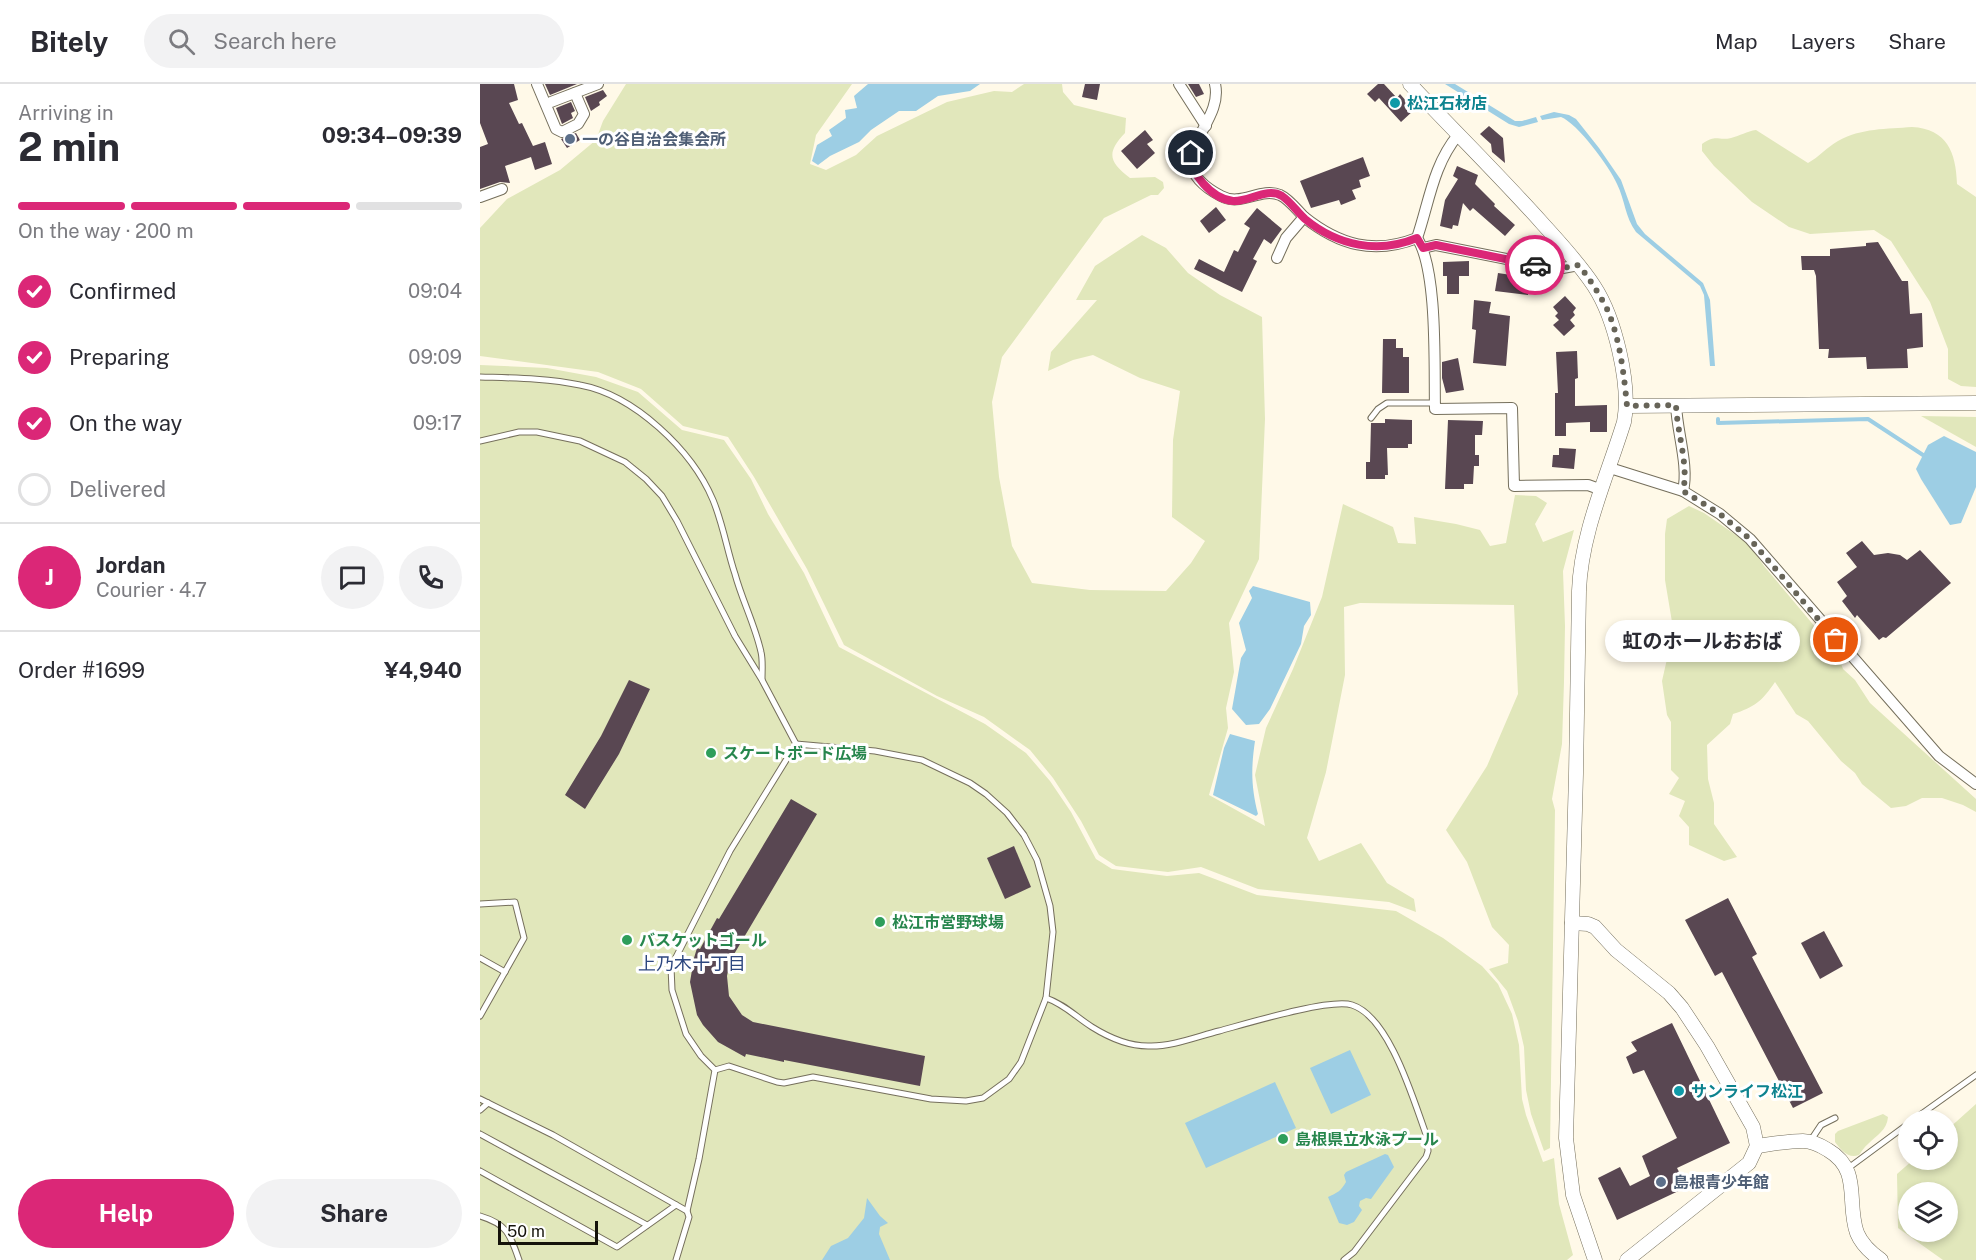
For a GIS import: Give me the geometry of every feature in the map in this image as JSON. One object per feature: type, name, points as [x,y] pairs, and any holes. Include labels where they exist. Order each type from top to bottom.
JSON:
[{"type":"street","points":[[537,84],[556,129],[562,132],[578,124],[584,114],[575,93]]},
{"type":"street","points":[[551,102],[598,84]]},
{"type":"street","points":[[1179,84],[1206,126]]},
{"type":"street","points":[[1215,84],[1217,96],[1191,157],[1198,178],[1211,190],[1226,199],[1234,201],[1268,193],[1281,195],[1304,217],[1336,239],[1357,246],[1420,243],[1557,269],[1579,265]]},
{"type":"street","points":[[1410,84],[1515,194],[1579,265],[1595,287],[1608,311],[1624,381],[1627,406],[1610,468],[1584,545],[1580,566],[1567,1148],[1573,1195],[1595,1260]]},
{"type":"street","points":[[1458,135],[1440,162],[1420,243],[1431,291],[1435,409],[1512,408],[1514,486],[1588,485],[1602,490]]},
{"type":"street","points":[[480,197],[502,189]]},
{"type":"street","points":[[1277,258],[1286,238],[1304,217]]},
{"type":"street","points":[[1627,406],[1976,403]]},
{"type":"street","points":[[1676,405],[1676,426],[1686,481],[1683,491]]},
{"type":"street","points":[[1610,468],[1683,491],[1720,514],[1750,539],[1939,756],[1976,784]]},
{"type":"street","points":[[1572,923],[1595,927],[1616,950],[1669,993],[1682,1008],[1707,1046],[1755,1133],[1757,1146],[1749,1163],[1627,1260]]},
{"type":"street","points":[[1757,1146],[1801,1141],[1811,1142],[1834,1153],[1847,1169],[1852,1182],[1853,1214],[1857,1232],[1866,1247],[1881,1260]]},
{"type":"lane","points":[[480,377],[581,385],[598,391],[642,413],[680,448],[713,500],[735,576],[762,654],[762,680]]},
{"type":"lane","points":[[1371,418],[1387,403],[1435,403]]},
{"type":"lane","points":[[480,441],[519,432],[537,432],[580,441],[625,462],[646,479],[662,496],[677,521],[735,636],[762,680],[796,744]]},
{"type":"lane","points":[[715,1070],[729,1066],[784,1083],[813,1077],[931,1099],[966,1101],[983,1098],[1009,1079],[1021,1062],[1046,998],[1053,932],[1050,906],[1037,860],[1024,835],[1007,813],[970,783],[922,760],[875,751],[796,744]]},
{"type":"lane","points":[[715,1070],[701,1056],[683,1028],[672,990],[671,967],[730,851],[796,744]]},
{"type":"lane","points":[[480,904],[515,902],[524,938],[480,1016]]},
{"type":"lane","points":[[480,958],[505,972]]},
{"type":"lane","points":[[1046,998],[1057,1001],[1103,1033],[1127,1042],[1148,1046],[1172,1044],[1338,1003],[1350,1004],[1360,1008],[1368,1015],[1392,1046],[1427,1137],[1428,1151],[1426,1157],[1354,1252],[1344,1260]]},
{"type":"lane","points":[[676,1260],[689,1217],[687,1211],[715,1070]]},
{"type":"lane","points":[[1927,1110],[1976,1074]]},
{"type":"lane","points":[[480,1100],[553,1135],[687,1211]]},
{"type":"lane","points":[[480,1110],[488,1103]]},
{"type":"lane","points":[[1811,1142],[1821,1125],[1835,1118]]},
{"type":"lane","points":[[1847,1169],[1898,1131]]},
{"type":"lane","points":[[480,1134],[647,1225]]},
{"type":"lane","points":[[480,1171],[617,1246],[676,1205]]},
{"type":"lane","points":[[480,1216],[502,1224],[512,1238],[519,1260]]},
{"type":"green space","points":[[626,84],[852,84],[816,135],[810,164],[826,170],[856,155],[877,136],[947,102],[994,91],[1012,92],[1024,84],[1062,84],[1063,92],[1074,105],[1126,118],[1125,133],[1113,152],[1114,162],[1130,178],[1155,177],[1163,182],[1164,188],[1158,195],[1151,195],[1104,218],[1002,357],[992,402],[999,477],[1012,546],[1032,583],[1090,590],[1166,591],[1191,563],[1205,541],[1172,517],[1173,440],[1180,391],[1140,378],[1093,355],[1073,360],[1048,371],[1051,352],[1097,300],[1076,300],[1095,266],[1142,235],[1166,248],[1188,273],[1220,295],[1262,317],[1265,419],[1259,559],[1229,623],[1234,672],[1226,708],[1228,728],[1209,795],[1265,826],[1255,775],[1266,728],[1322,597],[1343,504],[1393,527],[1398,543],[1416,544],[1414,517],[1480,530],[1490,546],[1506,543],[1515,495],[1536,496],[1547,503],[1535,524],[1543,542],[1574,530],[1563,571],[1565,626],[1562,744],[1552,799],[1555,810],[1550,1148],[1544,1151],[1531,1114],[1526,1090],[1524,1047],[1518,1021],[1507,991],[1489,969],[1508,963],[1509,945],[1492,927],[1467,862],[1446,830],[1487,766],[1518,694],[1514,605],[1360,603],[1344,607],[1345,675],[1326,772],[1307,838],[1319,861],[1361,843],[1387,883],[1414,899],[1416,912],[1389,902],[1258,889],[1201,867],[1168,872],[1116,866],[1099,855],[1081,821],[1053,778],[1030,750],[984,717],[937,696],[844,645],[807,569],[728,437],[683,426],[641,389],[598,372],[480,356],[480,228],[507,199],[560,170],[596,140],[603,121]]},
{"type":"green space","points":[[1912,127],[1934,132],[1941,137],[1952,152],[1957,184],[1976,197],[1976,387],[1961,386],[1948,379],[1948,349],[1930,302],[1891,241],[1874,230],[1810,234],[1789,227],[1752,202],[1714,166],[1702,151],[1702,144],[1711,139],[1731,138],[1756,130],[1808,163],[1834,143],[1847,137],[1874,130]]},
{"type":"green space","points":[[480,365],[547,368],[596,377],[638,392],[682,430],[724,440],[751,479],[768,514],[804,573],[839,647],[985,724],[1026,753],[1050,781],[1071,812],[1096,859],[1112,869],[1167,876],[1199,873],[1257,895],[1396,911],[1443,938],[1482,966],[1498,984],[1512,1014],[1519,1045],[1522,1099],[1526,1115],[1543,1162],[1554,1158],[1559,1204],[1573,1255],[1567,1260],[480,1260]]},
{"type":"green space","points":[[1921,416],[1976,417],[1976,447]]},
{"type":"green space","points":[[1689,506],[1704,513],[1749,544],[1764,566],[1837,653],[1843,669],[1855,680],[1870,703],[1976,799],[1976,812],[1942,798],[1922,798],[1906,806],[1891,808],[1862,784],[1855,773],[1841,761],[1808,721],[1796,714],[1775,682],[1757,702],[1733,714],[1730,724],[1707,745],[1708,779],[1714,803],[1714,824],[1737,857],[1724,861],[1689,845],[1689,827],[1679,816],[1685,801],[1669,794],[1679,778],[1671,770],[1671,722],[1667,715],[1662,681],[1667,659],[1663,646],[1673,628],[1665,580],[1667,519]]},
{"type":"green space","points":[[1976,1104],[1976,1260],[1943,1260],[1918,1242],[1958,1242],[1958,1182],[1898,1182],[1898,1228],[1897,1174],[1902,1170],[1958,1170],[1958,1120]]},
{"type":"green space","points":[[1883,1114],[1888,1117],[1886,1125],[1859,1155],[1848,1155],[1835,1142],[1835,1134],[1838,1131]]},
{"type":"water","points":[[868,84],[980,84],[970,91],[938,96],[916,111],[899,111],[871,130],[859,142],[830,156],[818,165],[812,161],[817,145],[832,136],[829,130],[846,118],[845,110],[857,108],[854,96]]},
{"type":"water","points":[[1445,84],[1455,84],[1515,121],[1536,117],[1538,122],[1519,127],[1509,124]]},
{"type":"water","points":[[1554,112],[1576,119],[1621,180],[1637,224],[1645,234],[1703,283],[1710,300],[1715,366],[1710,366],[1704,295],[1700,286],[1636,232],[1613,176],[1584,136],[1561,117],[1542,120],[1540,116]]},
{"type":"water","points":[[1944,436],[1976,452],[1976,487],[1961,523],[1950,525],[1916,469],[1928,445]]},
{"type":"water","points":[[1253,586],[1310,602],[1311,615],[1304,626],[1301,644],[1270,709],[1259,724],[1246,725],[1232,709],[1241,658],[1246,650],[1239,623],[1252,598],[1249,591]]},
{"type":"water","points":[[1230,734],[1255,741],[1252,778],[1258,814],[1256,816],[1213,795],[1224,748]]},
{"type":"water","points":[[1350,1050],[1371,1095],[1331,1114],[1310,1068]]},
{"type":"water","points":[[1275,1082],[1296,1128],[1206,1168],[1185,1123]]},
{"type":"water","points":[[1385,1154],[1388,1155],[1394,1167],[1371,1199],[1366,1198],[1360,1201],[1359,1206],[1362,1210],[1354,1222],[1347,1225],[1339,1223],[1328,1197],[1344,1185],[1346,1172]]},
{"type":"water","points":[[867,1198],[888,1223],[880,1227],[879,1234],[890,1260],[822,1260],[831,1246],[848,1238],[864,1218]]},
{"type":"building","points":[[480,84],[514,84],[518,100],[509,103],[533,146],[545,142],[552,164],[535,170],[531,157],[505,166],[510,183],[500,182],[480,189],[480,147],[488,144],[480,123]]},
{"type":"building","points":[[545,84],[577,84],[550,95]]},
{"type":"building","points":[[1085,84],[1100,84],[1097,100],[1082,97]]},
{"type":"building","points":[[1188,84],[1199,84],[1204,94],[1196,97]]},
{"type":"building","name":"松江石材店","points":[[1378,84],[1384,84],[1397,98],[1400,94],[1414,110],[1401,122],[1379,98],[1375,102],[1367,94]]},
{"type":"building","points":[[603,90],[607,96],[591,111],[585,97]]},
{"type":"building","points":[[571,102],[575,111],[571,113],[573,118],[562,124],[556,108]]},
{"type":"building","points":[[1489,126],[1503,138],[1505,163],[1492,152],[1491,144],[1480,134]]},
{"type":"building","points":[[1145,130],[1153,140],[1147,144],[1155,153],[1137,169],[1121,151]]},
{"type":"building","name":"一の谷自治会集会所","points":[[576,133],[580,140],[567,148],[561,139]]},
{"type":"building","points":[[1363,157],[1370,176],[1359,180],[1361,187],[1352,190],[1356,199],[1341,205],[1339,200],[1311,208],[1300,181]]},
{"type":"building","points":[[1457,166],[1478,175],[1475,184],[1515,225],[1505,236],[1473,208],[1470,211],[1463,203],[1458,226],[1453,225],[1452,229],[1440,226],[1445,200],[1458,179],[1453,176]]},
{"type":"building","points":[[1216,207],[1226,220],[1209,233],[1200,221]]},
{"type":"building","points":[[1257,208],[1282,229],[1271,244],[1264,239],[1253,259],[1257,261],[1242,292],[1194,269],[1199,259],[1224,272],[1234,250],[1238,252],[1250,228],[1244,224]]},
{"type":"building","points":[[1878,242],[1902,281],[1908,281],[1910,314],[1922,313],[1923,347],[1907,349],[1908,368],[1867,369],[1866,357],[1828,358],[1829,349],[1819,349],[1816,276],[1814,270],[1802,270],[1801,256],[1830,256],[1830,249],[1866,246],[1866,243]]},
{"type":"building","points":[[1469,261],[1469,276],[1459,276],[1459,294],[1447,294],[1447,276],[1443,276],[1443,262]]},
{"type":"building","points":[[1498,273],[1531,278],[1528,295],[1495,291]]},
{"type":"building","points":[[1565,296],[1576,308],[1573,312],[1575,315],[1570,320],[1575,326],[1564,336],[1553,325],[1559,320],[1555,316],[1558,313],[1553,307]]},
{"type":"building","points":[[1474,300],[1491,302],[1489,313],[1510,316],[1506,366],[1473,363],[1476,330],[1472,329]]},
{"type":"building","points":[[1383,339],[1396,339],[1396,348],[1403,348],[1403,357],[1409,357],[1409,393],[1382,393]]},
{"type":"building","points":[[1577,351],[1578,378],[1575,379],[1575,406],[1607,405],[1607,432],[1590,432],[1590,422],[1566,423],[1566,436],[1555,436],[1555,393],[1558,393],[1556,352]]},
{"type":"building","points":[[1458,358],[1464,390],[1446,393],[1442,378],[1442,362]]},
{"type":"building","points":[[1385,419],[1412,420],[1412,444],[1408,444],[1408,448],[1387,448],[1388,475],[1385,475],[1385,479],[1366,479],[1366,462],[1370,462],[1371,423],[1385,423]]},
{"type":"building","points":[[1448,420],[1483,421],[1482,435],[1475,435],[1475,455],[1479,455],[1479,466],[1474,466],[1473,484],[1464,484],[1464,489],[1445,489]]},
{"type":"building","points":[[1559,448],[1576,449],[1574,469],[1552,467],[1553,455],[1559,455]]},
{"type":"building","points":[[1862,541],[1874,555],[1888,553],[1900,555],[1907,560],[1920,550],[1951,583],[1886,638],[1879,640],[1857,615],[1855,618],[1842,601],[1847,596],[1837,582],[1857,567],[1846,553]]},
{"type":"building","points":[[629,680],[650,689],[619,754],[585,809],[565,795],[601,736]]},
{"type":"building","points":[[791,799],[817,814],[730,961],[727,976],[729,996],[742,1015],[753,1022],[925,1056],[920,1086],[784,1060],[784,1062],[746,1054],[745,1057],[718,1042],[697,1015],[690,982],[697,948],[700,949],[717,918],[719,919]]},
{"type":"building","points":[[1014,846],[1031,887],[1005,899],[987,858]]},
{"type":"building","points":[[1728,898],[1757,954],[1752,957],[1823,1093],[1793,1108],[1722,972],[1715,976],[1685,920]]},
{"type":"building","points":[[1824,931],[1843,966],[1820,979],[1801,943]]},
{"type":"building","name":"サンライフ松江","points":[[1672,1023],[1730,1143],[1677,1168],[1687,1187],[1617,1220],[1598,1178],[1620,1167],[1630,1186],[1650,1176],[1642,1156],[1677,1138],[1644,1070],[1633,1074],[1626,1057],[1637,1051],[1631,1042]]},
{"type":"waterway","points":[[1718,419],[1718,423],[1868,419],[1923,455]]},
{"type":"way so far","points":[[1535,265],[1557,269],[1579,265],[1595,287],[1608,311],[1617,344],[1627,406],[1676,405],[1676,426],[1686,481],[1683,491],[1720,514],[1750,539],[1836,640]]},
{"type":"place","name":"松江石材店","points":[[1395,103]]},
{"type":"place","name":"一の谷自治会集会所","points":[[570,139]]},
{"type":"place","name":"虹のホールおおば","points":[[1836,640]]},
{"type":"place","name":"スケートボード広場","points":[[711,753]]},
{"type":"place","name":"松江市営野球場","points":[[880,922]]},
{"type":"place","name":"バスケットゴール","points":[[627,940]]},
{"type":"place","name":"サンライフ松江","points":[[1679,1091]]},
{"type":"place","name":"島根県立水泳プール","points":[[1283,1139]]},
{"type":"place","name":"島根青少年館","points":[[1661,1182]]},
{"type":"district","name":"上乃木十丁目","points":[[692,964]]},
{"type":"route","points":[[1191,153],[1194,171],[1198,178],[1219,196],[1234,201],[1268,193],[1281,195],[1314,225],[1336,239],[1357,246],[1402,244],[1417,238],[1423,248],[1436,245],[1535,265]]}]
